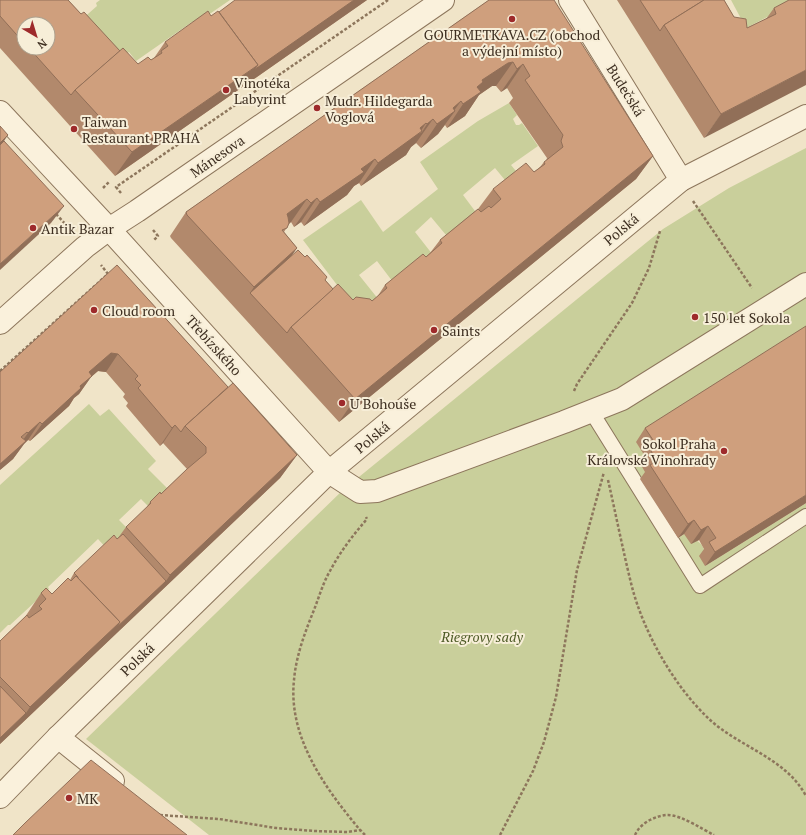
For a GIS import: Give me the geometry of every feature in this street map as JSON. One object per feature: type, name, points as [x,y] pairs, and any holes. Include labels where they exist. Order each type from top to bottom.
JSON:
[{"type":"street","name":"Mánesova","points":[[0,324],[85,247],[109,229],[137,212],[443,0]]},
{"type":"street","name":"Budečská","points":[[570,0],[681,180]]},
{"type":"street","name":"Třebízského","points":[[0,112],[109,229],[329,472],[360,492]]},
{"type":"street","name":"Polská","points":[[0,797],[58,736],[329,472],[681,180],[806,116]]},
{"type":"street","points":[[360,492],[377,491],[591,412],[622,398],[806,284]]},
{"type":"street","points":[[58,736],[126,790]]},
{"type":"lane","points":[[591,412],[700,586],[806,516]]},
{"type":"path","points":[[116,187],[388,0]]},
{"type":"path","points":[[688,208],[700,200]]},
{"type":"path","points":[[697,208],[766,308]]},
{"type":"path","points":[[0,371],[108,274],[53,211]]},
{"type":"path","points":[[574,392],[577,384],[632,303],[649,268],[661,225]]},
{"type":"path","points":[[500,835],[532,771],[544,742],[556,697],[576,570],[605,467],[632,587],[641,615],[670,673],[709,719],[724,732],[781,767],[794,779],[806,796]]},
{"type":"path","points":[[360,492],[367,519],[354,534],[329,572],[304,635],[296,665],[293,697],[300,736],[315,768],[328,789],[365,835]]},
{"type":"path","points":[[635,835],[637,830],[646,822],[669,814],[679,817],[714,835]]},
{"type":"path","points":[[157,815],[219,818],[276,828],[314,831],[360,830]]},
{"type":"green space","points":[[100,0],[230,0],[195,24],[192,22],[136,61],[129,52],[118,61],[80,21],[97,6],[96,3]]},
{"type":"green space","points":[[731,0],[800,0],[746,28]]},
{"type":"green space","points":[[509,103],[517,115],[513,119],[516,125],[522,123],[538,146],[511,165],[529,187],[518,196],[495,168],[463,195],[484,223],[451,241],[431,217],[415,232],[433,255],[396,286],[377,261],[359,275],[379,300],[362,318],[303,240],[361,200],[383,232],[438,189],[420,162],[478,121]]},
{"type":"green space","name":"Riegrovy sady","points":[[806,148],[806,334],[647,460],[647,475],[679,538],[684,534],[699,542],[704,549],[705,566],[806,503],[806,835],[209,835],[86,739],[343,490],[663,229],[729,188]]},
{"type":"green space","points":[[89,404],[100,416],[109,409],[156,461],[148,469],[171,492],[152,510],[141,499],[119,520],[130,531],[109,551],[98,539],[48,587],[49,589],[0,633],[0,485]]},
{"type":"building","points":[[0,0],[68,0],[81,14],[84,12],[120,51],[71,95],[36,56],[56,56],[56,16],[16,16],[16,34],[0,16]]},
{"type":"building","points":[[235,0],[354,0],[254,70],[258,65],[219,12]]},
{"type":"building","points":[[489,0],[554,0],[653,156],[355,399],[291,327],[338,284],[353,300],[356,297],[370,299],[372,301],[387,288],[385,285],[423,254],[426,257],[442,243],[440,240],[478,209],[481,212],[489,206],[491,208],[501,199],[493,189],[526,163],[534,172],[563,147],[561,141],[563,135],[525,80],[530,76],[523,64],[517,69],[513,62],[508,63],[482,80],[483,82],[477,87],[481,92],[463,104],[461,101],[453,108],[455,111],[437,124],[433,119],[427,124],[426,123],[420,128],[422,131],[378,163],[375,159],[361,169],[364,172],[320,202],[317,198],[311,203],[307,199],[287,214],[289,223],[287,228],[282,230],[297,248],[254,287],[187,215],[186,212]]},
{"type":"building","points":[[640,0],[704,0],[664,25],[660,31]]},
{"type":"building","points":[[704,0],[724,0],[734,17],[746,19],[747,28],[776,14],[774,8],[789,0],[806,0],[806,70],[721,114],[664,25]]},
{"type":"building","points":[[208,11],[211,16],[218,11],[258,65],[132,152],[75,90],[123,48],[138,64],[148,57],[151,60],[162,53],[161,51],[168,46],[165,42]]},
{"type":"building","points":[[0,126],[8,135],[0,143]]},
{"type":"building","points":[[4,141],[64,206],[0,264],[0,145]]},
{"type":"building","points":[[298,250],[305,257],[307,255],[327,277],[325,280],[333,289],[291,327],[287,333],[250,293]]},
{"type":"building","points":[[117,265],[228,387],[185,426],[181,432],[175,425],[172,428],[138,388],[141,385],[135,379],[138,376],[118,354],[111,353],[89,372],[92,376],[80,386],[81,388],[42,424],[40,422],[21,437],[26,441],[0,464],[0,372]]},
{"type":"building","name":"Sokol Praha Královské Vinohrady","points":[[806,326],[806,495],[715,552],[709,542],[716,538],[708,526],[701,530],[694,520],[688,524],[650,465],[657,461],[651,451],[657,446],[645,428]]},
{"type":"building","points":[[233,383],[297,455],[170,575],[126,527],[151,503],[150,502],[160,492],[161,494],[206,453],[206,447],[185,426]]},
{"type":"building","points":[[123,534],[166,581],[116,628],[120,622],[74,573],[114,535],[117,539]]},
{"type":"building","points":[[76,576],[120,622],[30,707],[0,677],[0,641],[27,615],[29,618],[42,609],[39,606],[46,599],[41,593],[46,588],[52,594],[68,578],[71,581]]},
{"type":"building","points":[[0,686],[26,713],[0,738]]},
{"type":"building","points":[[91,760],[187,835],[13,835]]},
{"type":"place","name":"GOURMETKAVA.CZ (obchod a výdejní místo)","points":[[512,19]]},
{"type":"place","name":"Vinotéka Labyrint","points":[[226,90]]},
{"type":"place","name":"Mudr. Hildegarda Voglová","points":[[317,108]]},
{"type":"place","name":"Taiwan Restaurant PRAHA","points":[[74,129]]},
{"type":"place","name":"Antik Bazar","points":[[33,228]]},
{"type":"place","name":"Cloud room","points":[[94,310]]},
{"type":"place","name":"150 let Sokola","points":[[695,317]]},
{"type":"place","name":"Saints","points":[[434,330]]},
{"type":"place","name":"U Bohouše","points":[[342,403]]},
{"type":"place","name":"Sokol Praha Královské Vinohrady","points":[[724,451]]},
{"type":"place","name":"MK","points":[[69,798]]}]
